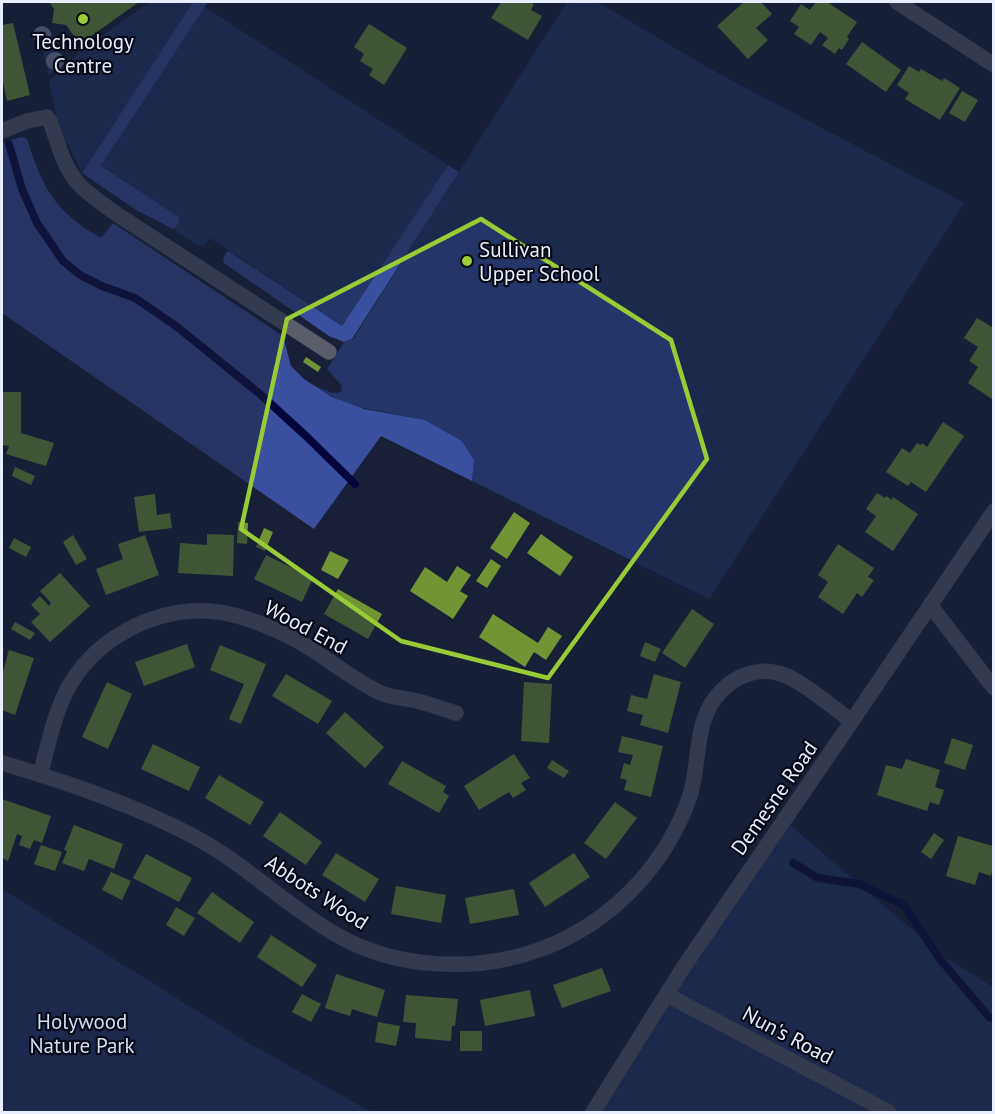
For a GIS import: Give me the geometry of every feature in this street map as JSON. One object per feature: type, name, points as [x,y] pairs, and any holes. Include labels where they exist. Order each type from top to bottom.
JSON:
[{"type":"street","points":[[897,2],[993,65]]},
{"type":"street","points":[[2,130],[47,117],[67,168],[78,183],[92,195],[118,215],[329,352]]},
{"type":"street","name":"Demesne Road","points":[[593,1113],[683,968],[993,511]]},
{"type":"street","points":[[930,605],[993,688]]},
{"type":"street","name":"Wood End","points":[[40,774],[59,708],[67,689],[84,664],[105,643],[122,632],[140,623],[179,614],[209,611],[244,618],[296,640],[383,694],[456,713]]},
{"type":"street","name":"Abbots Wood","points":[[2,763],[137,808],[196,837],[334,934],[356,945],[410,961],[465,964],[519,956],[570,936],[605,914],[645,876],[671,839],[687,806],[696,780],[702,725],[709,705],[726,685],[750,674],[777,673],[790,677],[852,722]]},
{"type":"street","name":"Nun's Road","points":[[667,995],[889,1113]]},
{"type":"highlighted area","points":[[481,219],[671,340],[707,459],[548,678],[401,641],[241,529],[287,319]]},
{"type":"green space","points":[[150,2],[193,2],[82,173],[59,126],[49,81],[81,51]]},
{"type":"green space","points":[[567,2],[597,2],[721,75],[964,203],[709,599],[472,481],[474,460],[462,441],[425,420],[348,405],[314,386],[333,393],[341,392],[342,386],[327,369],[344,342],[353,339]]},
{"type":"green space","points":[[205,7],[448,165],[342,326],[210,238],[204,245],[198,246],[173,229],[180,221],[101,166]]},
{"type":"green space","points":[[38,32],[53,33],[62,64],[49,76]]},
{"type":"green space","points":[[784,820],[944,957],[993,987],[993,1112],[593,1112]]},
{"type":"green space","name":"Holywood Nature Park","points":[[2,889],[245,1041],[371,1112],[2,1112]]},
{"type":"shaded area","points":[[193,2],[208,2],[101,166],[180,218],[173,229],[136,210],[82,173]]},
{"type":"shaded area","points":[[21,137],[26,138],[40,174],[54,199],[86,229],[101,238],[113,223],[283,336],[291,366],[304,379],[332,397],[364,409],[425,420],[462,441],[474,460],[472,481],[381,436],[314,529],[2,313],[2,143]]},
{"type":"shaded area","points":[[448,165],[459,172],[352,339],[344,342],[329,336],[224,263],[223,258],[228,251],[342,326]]},
{"type":"building","name":"Technology Centre","points":[[49,2],[139,2],[80,44],[66,25],[52,23],[54,9]]},
{"type":"building","points":[[501,2],[534,4],[531,10],[542,16],[528,40],[491,18]]},
{"type":"building","points":[[744,2],[761,2],[772,14],[756,28],[768,40],[748,59],[717,26]]},
{"type":"building","points":[[816,2],[827,2],[857,22],[842,50],[839,48],[835,54],[822,45],[828,38],[820,32],[811,45],[794,34],[799,27],[790,21],[801,4],[810,10]]},
{"type":"building","points":[[13,23],[30,95],[7,101],[2,78],[2,25]]},
{"type":"building","points":[[369,24],[407,48],[384,85],[369,75],[373,69],[360,61],[364,54],[354,47]]},
{"type":"building","points":[[862,42],[901,70],[886,92],[846,64]]},
{"type":"building","points":[[909,66],[919,72],[921,69],[942,81],[944,78],[960,88],[940,120],[905,99],[909,93],[897,85]]},
{"type":"building","points":[[962,91],[978,100],[965,122],[949,113]]},
{"type":"building","points":[[977,318],[992,327],[993,324],[992,399],[968,383],[978,367],[969,361],[978,347],[964,338]]},
{"type":"building","points":[[306,357],[321,367],[318,372],[303,362]]},
{"type":"building","points":[[2,392],[21,392],[21,433],[54,443],[46,466],[6,454],[9,446],[2,445]]},
{"type":"building","points":[[943,422],[964,436],[926,492],[911,482],[908,486],[886,472],[902,448],[910,453],[917,443],[921,445],[922,443],[927,447]]},
{"type":"building","points":[[15,467],[35,476],[31,485],[12,476]]},
{"type":"building","points":[[877,493],[892,500],[893,497],[918,514],[893,551],[865,532],[876,516],[866,509]]},
{"type":"building","points":[[155,494],[157,515],[170,513],[172,528],[139,532],[134,497]]},
{"type":"building","points":[[514,512],[530,523],[507,559],[490,548]]},
{"type":"building","points":[[238,522],[248,523],[247,544],[237,543]]},
{"type":"building","points":[[264,528],[273,532],[265,551],[256,547]]},
{"type":"building","points":[[207,534],[234,535],[233,576],[178,573],[180,543],[207,545]]},
{"type":"building","points":[[541,534],[573,557],[560,576],[527,553]]},
{"type":"building","points":[[73,535],[87,559],[76,565],[63,542]]},
{"type":"building","points":[[145,535],[159,575],[106,595],[96,569],[123,559],[118,544]]},
{"type":"building","points":[[14,538],[31,547],[26,557],[9,548]]},
{"type":"building","points":[[838,544],[874,568],[868,577],[874,580],[862,597],[857,593],[843,614],[818,597],[828,582],[818,575]]},
{"type":"building","points":[[330,551],[349,560],[338,579],[321,570]]},
{"type":"building","points":[[266,555],[313,578],[302,602],[254,579]]},
{"type":"building","points":[[491,559],[501,566],[487,588],[476,581]]},
{"type":"building","points":[[457,566],[471,575],[460,591],[468,596],[453,619],[410,591],[425,567],[447,582]]},
{"type":"building","points":[[60,573],[90,606],[50,642],[31,622],[40,614],[31,605],[40,596],[49,606],[51,603],[40,591]]},
{"type":"building","points":[[338,589],[382,614],[368,639],[324,614]]},
{"type":"building","points":[[692,609],[714,624],[685,668],[662,653]]},
{"type":"building","points":[[493,614],[538,643],[548,627],[562,636],[546,660],[534,652],[525,667],[479,637]]},
{"type":"building","points":[[15,622],[35,633],[30,640],[11,629]]},
{"type":"building","points":[[645,642],[661,649],[655,662],[640,656]]},
{"type":"building","points":[[187,644],[195,667],[144,686],[135,662]]},
{"type":"building","points":[[220,645],[266,664],[241,724],[229,719],[244,684],[210,670]]},
{"type":"building","points":[[9,650],[34,658],[15,715],[2,710],[2,675]]},
{"type":"building","points":[[286,674],[332,701],[318,724],[272,696]]},
{"type":"building","points":[[654,674],[681,682],[668,733],[640,725],[643,715],[627,711],[631,695],[647,699]]},
{"type":"building","points":[[107,682],[132,694],[108,749],[82,737]]},
{"type":"building","points":[[524,682],[552,684],[549,743],[521,741]]},
{"type":"building","points":[[345,712],[384,747],[365,768],[326,733]]},
{"type":"building","points":[[622,736],[663,746],[651,797],[624,790],[627,780],[620,778],[624,763],[630,765],[633,755],[618,752]]},
{"type":"building","points":[[952,738],[973,745],[965,770],[944,763]]},
{"type":"building","points":[[153,744],[200,767],[189,791],[141,769]]},
{"type":"building","points":[[514,754],[530,778],[521,783],[526,790],[513,798],[509,792],[479,810],[464,786]]},
{"type":"building","points":[[906,759],[940,770],[935,787],[944,790],[939,805],[930,802],[927,811],[877,795],[886,765],[902,769]]},
{"type":"building","points":[[552,760],[569,771],[564,778],[547,768]]},
{"type":"building","points":[[402,761],[446,786],[443,792],[449,796],[439,813],[388,784]]},
{"type":"building","points":[[219,775],[264,802],[250,825],[205,798]]},
{"type":"building","points":[[2,799],[51,816],[42,843],[34,840],[30,849],[19,845],[22,836],[17,834],[8,861],[2,858]]},
{"type":"building","points":[[615,802],[637,818],[606,859],[584,843]]},
{"type":"building","points":[[280,812],[322,842],[306,865],[263,836]]},
{"type":"building","points":[[74,825],[123,844],[114,869],[89,859],[84,871],[62,863],[67,851],[64,850]]},
{"type":"building","points":[[934,833],[944,840],[931,859],[921,852]]},
{"type":"building","points":[[958,836],[993,846],[991,876],[979,872],[975,885],[946,876]]},
{"type":"building","points":[[41,845],[62,852],[55,871],[34,864]]},
{"type":"building","points":[[336,853],[379,879],[365,902],[322,875]]},
{"type":"building","points":[[574,853],[590,877],[545,907],[529,883]]},
{"type":"building","points":[[146,854],[192,878],[179,902],[133,878]]},
{"type":"building","points":[[111,872],[131,881],[122,900],[102,890]]},
{"type":"building","points":[[396,886],[446,895],[441,923],[391,914]]},
{"type":"building","points":[[514,889],[519,915],[470,924],[465,898]]},
{"type":"building","points":[[212,892],[254,922],[240,943],[197,913]]},
{"type":"building","points":[[176,907],[195,918],[184,936],[166,925]]},
{"type":"building","points":[[271,935],[317,965],[302,987],[257,957]]},
{"type":"building","points":[[602,968],[611,991],[562,1008],[553,985]]},
{"type":"building","points":[[336,974],[385,990],[377,1017],[352,1009],[350,1016],[325,1008]]},
{"type":"building","points":[[530,990],[535,1016],[485,1026],[480,1000]]},
{"type":"building","points":[[302,994],[321,1004],[311,1022],[292,1012]]},
{"type":"building","points":[[406,995],[458,999],[451,1041],[415,1038],[416,1023],[403,1022]]},
{"type":"building","points":[[378,1022],[400,1026],[396,1046],[375,1042]]},
{"type":"building","points":[[460,1031],[482,1031],[482,1051],[460,1051]]},
{"type":"waterway","points":[[9,144],[22,189],[37,223],[63,261],[80,275],[135,298],[176,326],[260,394],[355,484]]},
{"type":"waterway","points":[[793,863],[818,878],[859,884],[904,905],[939,958],[989,1017],[994,1019]]},
{"type":"place","name":"Technology Centre","points":[[83,19]]},
{"type":"place","name":"Sullivan Upper School","points":[[467,261]]}]
